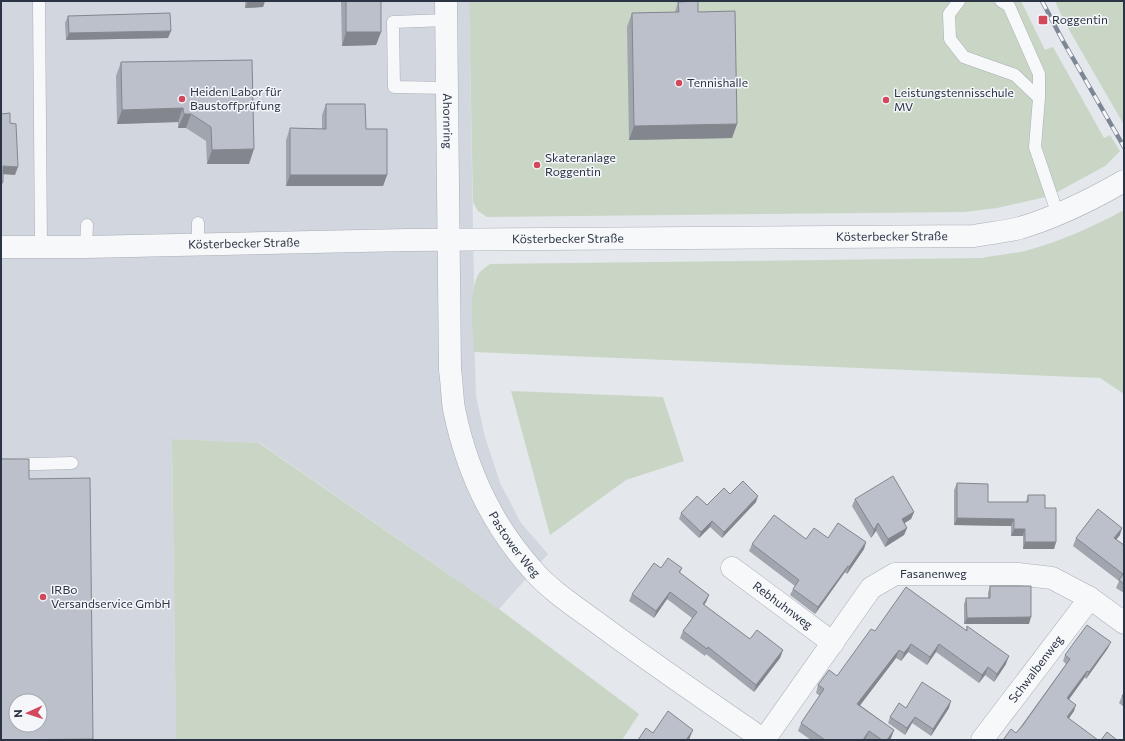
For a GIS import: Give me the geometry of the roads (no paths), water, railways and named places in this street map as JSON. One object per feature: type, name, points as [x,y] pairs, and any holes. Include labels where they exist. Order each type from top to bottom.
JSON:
[{"type":"street","name":"Ahornring","points":[[446,10],[449,240]]},
{"type":"street","name":"Kösterbecker Straße","points":[[1,247],[41,247],[86,236],[198,245],[407,240],[974,236],[1019,228],[1058,215],[1124,181]]},
{"type":"street","name":"Pastower Weg","points":[[449,240],[450,370],[454,408],[463,444],[477,486],[511,544],[532,569],[560,595],[635,650],[764,740]]},
{"type":"street","name":"Rebhuhnweg","points":[[732,568],[833,643]]},
{"type":"street","name":"Fasanenweg","points":[[764,740],[871,588],[895,574],[1025,575],[1052,578],[1090,598],[1124,623]]},
{"type":"street","name":"Schwalbenweg","points":[[982,740],[1090,598]]},
{"type":"lane","points":[[39,1],[41,247]]},
{"type":"lane","points":[[959,1],[949,14],[950,39],[964,57],[1015,74],[1039,98]]},
{"type":"lane","points":[[1001,1],[1009,6],[1039,74],[1039,98],[1035,147],[1058,215]]},
{"type":"lane","points":[[446,10],[393,22],[394,87],[447,88]]},
{"type":"lane","points":[[198,223],[198,245]]},
{"type":"lane","points":[[1,465],[72,463]]},
{"type":"railway","points":[[1042,1],[1063,41],[1124,147]]},
{"type":"place","name":"Roggentin","points":[[1043,20]]},
{"type":"place","name":"Tennishalle","points":[[679,83]]},
{"type":"place","name":"Heiden Labor für Baustoffprüfung","points":[[182,99]]},
{"type":"place","name":"Leistungstennisschule MV","points":[[886,100]]},
{"type":"place","name":"Skateranlage Roggentin","points":[[537,165]]},
{"type":"place","name":"IRBo Versandservice GmbH","points":[[43,597]]}]
